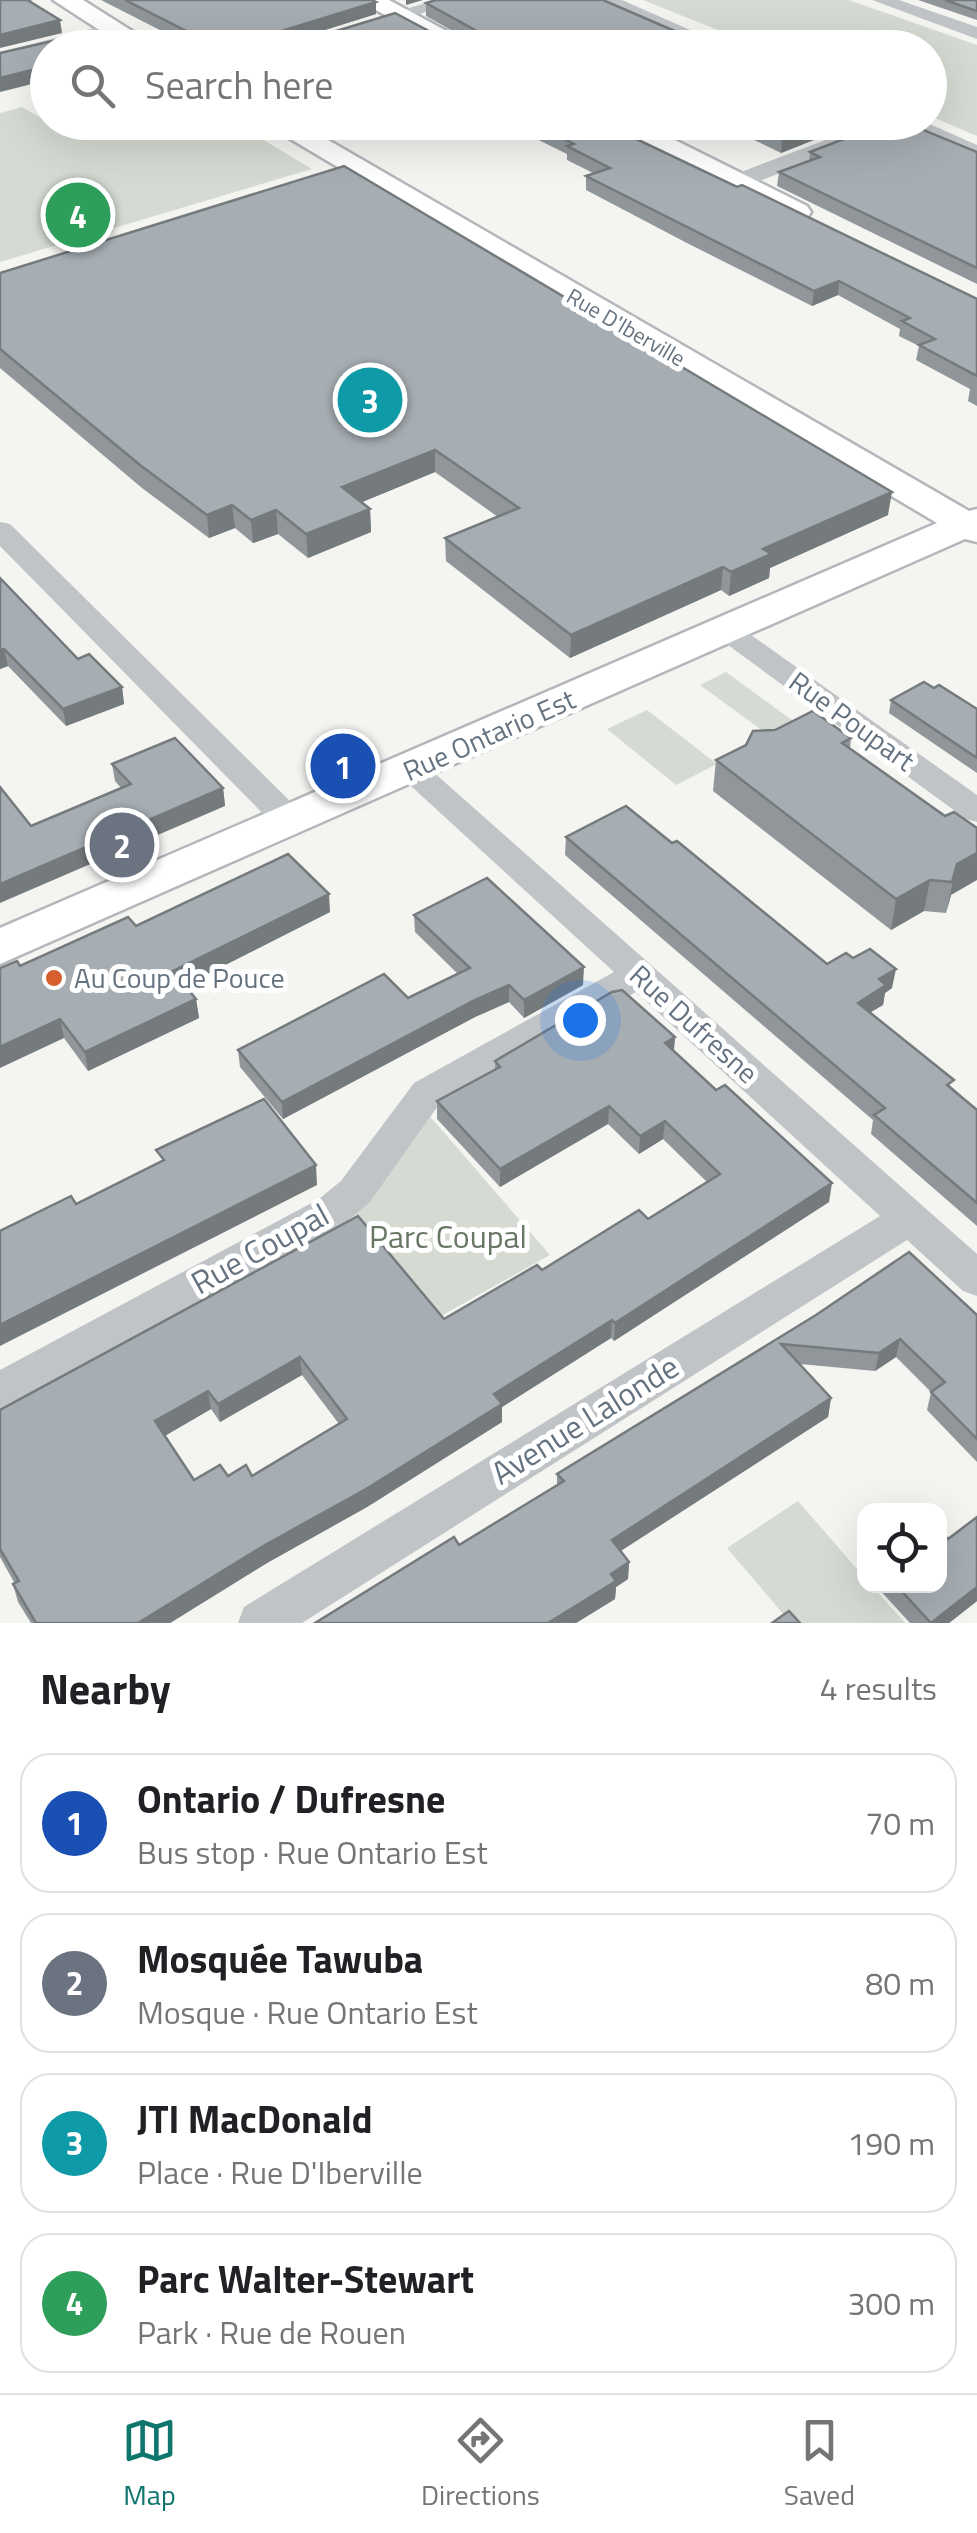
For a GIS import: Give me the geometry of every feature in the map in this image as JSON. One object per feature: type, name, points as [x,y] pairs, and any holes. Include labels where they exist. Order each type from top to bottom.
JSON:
[{"type":"main road","points":[[65,0],[115,29]]},
{"type":"main road","points":[[370,0],[430,30]]},
{"type":"main road","name":"Rue D'Iberville","points":[[307,140],[973,525]]},
{"type":"main road","points":[[652,140],[820,223]]},
{"type":"main road","name":"Rue Ontario Est","points":[[0,948],[973,525]]},
{"type":"street","points":[[350,30],[455,0]]},
{"type":"street","points":[[606,0],[678,30]]},
{"type":"street","points":[[881,0],[977,33]]},
{"type":"street","points":[[111,30],[115,29]]},
{"type":"street","points":[[0,58],[30,50]]},
{"type":"street","points":[[947,139],[977,152]]},
{"type":"street","points":[[736,182],[846,140]]},
{"type":"street","points":[[0,530],[290,821]]},
{"type":"street","name":"Rue Poupart","points":[[727,631],[977,811]]},
{"type":"street","name":"Rue Dufresne","points":[[411,769],[977,1278]]},
{"type":"street","name":"Rue Coupal","points":[[0,1391],[333,1210],[355,1192],[427,1093],[638,974]]},
{"type":"street","name":"Avenue Lalonde","points":[[261,1623],[909,1218]]},
{"type":"green space","points":[[643,0],[849,0],[934,30],[718,30]]},
{"type":"green space","points":[[947,34],[977,45],[977,136],[947,123]]},
{"type":"green space","points":[[22,107],[30,112],[30,140],[263,140],[312,169],[0,262],[0,113]]},
{"type":"green space","points":[[726,672],[796,723],[770,736],[700,685]]},
{"type":"green space","points":[[647,710],[717,764],[676,785],[607,729]]},
{"type":"green space","name":"Parc Coupal","points":[[422,1107],[550,1255],[432,1321],[340,1205]]},
{"type":"green space","points":[[798,1501],[857,1569],[857,1593],[878,1593],[905,1623],[791,1623],[727,1548]]},
{"type":"building","points":[[0,0],[30,0],[60,20],[0,35]]},
{"type":"building","points":[[125,0],[376,2],[285,30],[184,30]]},
{"type":"building","points":[[436,0],[603,0],[672,30],[475,30],[426,3]]},
{"type":"building","points":[[945,0],[977,0],[977,11]]},
{"type":"building","points":[[395,13],[427,30],[339,30]]},
{"type":"building","points":[[30,46],[30,70],[0,78],[0,53]]},
{"type":"building","points":[[566,140],[638,140],[737,187],[742,185],[977,299],[977,376],[919,345],[935,339],[902,321],[910,318],[839,281],[814,291],[586,176],[610,168],[567,146],[574,144]]},
{"type":"building","points":[[841,140],[947,140],[977,152],[977,268],[779,172],[820,157],[810,152]]},
{"type":"building","points":[[344,166],[892,492],[763,549],[771,554],[731,572],[723,567],[571,635],[445,538],[519,508],[435,450],[342,487],[370,509],[306,534],[276,510],[251,520],[232,505],[207,515],[0,349],[0,273]]},
{"type":"building","points":[[0,578],[78,659],[89,654],[122,687],[63,709],[4,649],[0,650]]},
{"type":"building","points":[[924,682],[934,688],[939,685],[977,709],[977,758],[891,700]]},
{"type":"building","points":[[813,711],[851,738],[842,743],[945,816],[954,812],[977,828],[977,853],[957,864],[952,882],[930,880],[896,899],[716,760],[746,745],[753,731],[775,730]]},
{"type":"building","points":[[175,738],[223,788],[0,884],[0,787],[31,826],[131,784],[112,764]]},
{"type":"building","points":[[626,806],[672,843],[677,841],[827,964],[846,953],[853,958],[870,949],[896,969],[879,979],[886,985],[858,1003],[954,1080],[947,1085],[977,1110],[977,1203],[874,1115],[885,1108],[566,837]]},
{"type":"building","points":[[288,854],[329,894],[173,971],[196,999],[85,1052],[60,1019],[0,1047],[0,968],[17,961],[20,966],[128,917],[136,926]]},
{"type":"building","points":[[487,878],[584,967],[524,1000],[509,985],[475,1000],[282,1102],[238,1050],[384,974],[408,998],[470,968],[414,915]]},
{"type":"building","points":[[622,990],[675,1037],[665,1043],[716,1090],[725,1085],[832,1183],[615,1323],[612,1320],[494,1394],[502,1404],[138,1623],[36,1623],[13,1584],[19,1581],[0,1549],[0,1410],[358,1216],[444,1319],[537,1265],[542,1270],[639,1210],[648,1219],[720,1174],[665,1121],[640,1136],[609,1106],[500,1169],[437,1101],[500,1067],[495,1061],[612,992]],"holes":[[[300,1357],[347,1419],[252,1476],[246,1465],[228,1476],[220,1465],[194,1480],[155,1421],[208,1391],[218,1404]]]},
{"type":"building","points":[[264,1099],[316,1165],[0,1325],[0,1231],[71,1196],[76,1204],[164,1160],[156,1150]]},
{"type":"building","points":[[909,1252],[977,1315],[977,1439],[931,1392],[945,1382],[900,1339],[879,1353],[781,1344],[831,1398],[612,1540],[629,1562],[611,1574],[616,1581],[548,1623],[315,1623],[454,1537],[459,1545],[564,1481],[557,1474],[816,1315]]},
{"type":"building","points":[[977,1517],[977,1587],[931,1623],[903,1593],[947,1593],[948,1539]]},
{"type":"building","points":[[789,1611],[800,1623],[772,1623]]},
{"type":"place","name":"Parc Walter-Stewart","points":[[78,215]]},
{"type":"place","name":"JTI MacDonald","points":[[370,400]]},
{"type":"place","name":"Ontario / Dufresne","points":[[343,766]]},
{"type":"place","name":"Mosquée Tawuba","points":[[122,845]]},
{"type":"place","name":"Au Coup de Pouce","points":[[54,978]]}]
